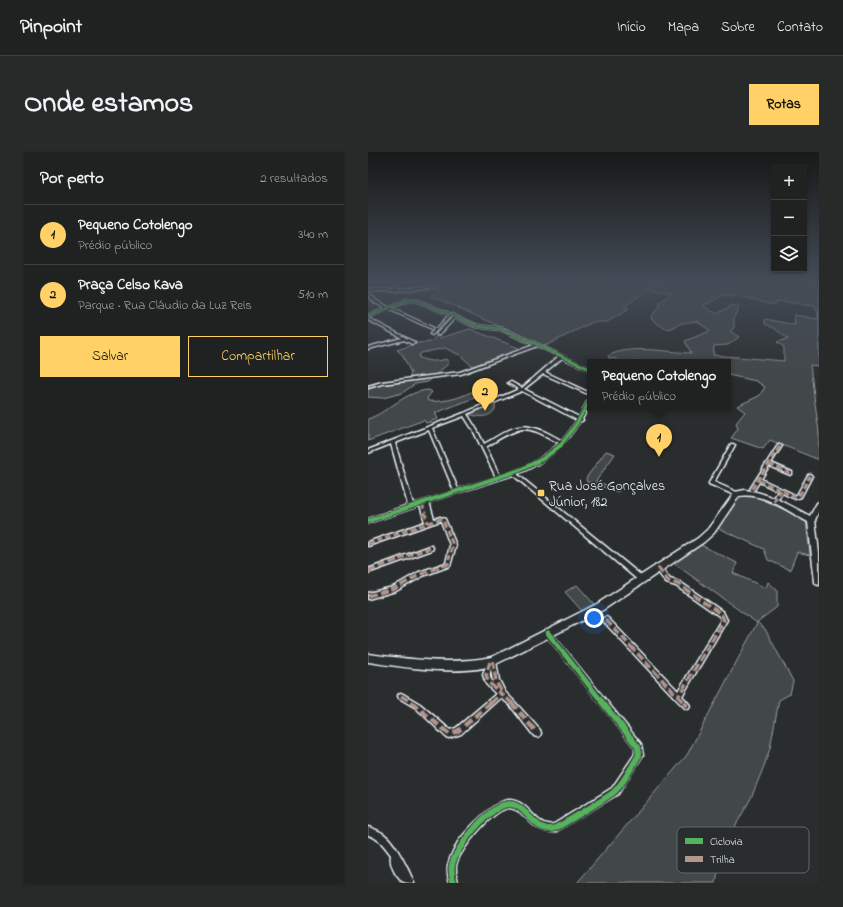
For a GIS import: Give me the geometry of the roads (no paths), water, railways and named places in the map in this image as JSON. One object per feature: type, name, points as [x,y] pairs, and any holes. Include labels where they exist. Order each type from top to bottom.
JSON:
[{"type":"main road","points":[[368,658],[447,664],[492,661],[600,607],[707,535],[737,494],[754,493],[811,520]]},
{"type":"main road","points":[[819,505],[811,520],[819,582]]},
{"type":"street","points":[[409,317],[436,330]]},
{"type":"street","points":[[432,334],[451,317]]},
{"type":"street","points":[[438,334],[449,323],[452,317]]},
{"type":"street","points":[[456,317],[476,326],[502,329],[587,368]]},
{"type":"street","points":[[368,318],[412,343]]},
{"type":"street","points":[[444,322],[449,323]]},
{"type":"street","points":[[368,348],[403,339]]},
{"type":"street","points":[[368,387],[382,383],[462,373],[537,345]]},
{"type":"street","points":[[368,452],[465,414],[522,389],[562,356]]},
{"type":"street","points":[[542,372],[587,393]]},
{"type":"street","points":[[510,383],[580,420]]},
{"type":"street","points":[[368,521],[513,473],[550,454],[562,443],[580,420],[587,406]]},
{"type":"street","points":[[465,414],[499,478]]},
{"type":"street","points":[[483,446],[514,429],[525,426],[537,429],[562,443]]},
{"type":"street","points":[[430,428],[456,492]]},
{"type":"street","points":[[393,443],[411,507]]},
{"type":"street","points":[[733,445],[711,483],[737,494]]},
{"type":"street","points":[[752,489],[780,446]]},
{"type":"street","points":[[769,464],[790,473]]},
{"type":"street","points":[[513,473],[641,579]]},
{"type":"street","points":[[758,480],[797,496],[810,476]]},
{"type":"street","points":[[774,502],[780,490]]},
{"type":"street","points":[[424,502],[430,522]]},
{"type":"street","points":[[368,544],[430,522],[443,520],[452,543],[448,564],[421,574],[394,589],[368,596]]},
{"type":"street","points":[[368,571],[430,548]]},
{"type":"street","points":[[658,567],[668,581],[678,584],[721,614],[724,620],[678,697]]},
{"type":"street","points":[[606,620],[687,706]]},
{"type":"street","points":[[454,883],[452,867],[463,843],[483,821],[500,807],[505,804],[515,805],[539,826],[549,830],[555,828],[615,791],[639,756],[638,747],[548,633]]},
{"type":"street","points":[[492,661],[486,679],[512,702],[537,733]]},
{"type":"street","points":[[401,696],[418,706],[450,734],[458,731],[502,693]]},
{"type":"street","points":[[368,831],[380,835],[394,855],[398,870],[409,882]]},
{"type":"place","name":"Praça Celso Kava","points":[[485,411]]},
{"type":"place","name":"Pequeno Cotolengo","points":[[659,457]]},
{"type":"place","name":"Rua José Gonçalves Júnior, 182","points":[[541,493]]}]
